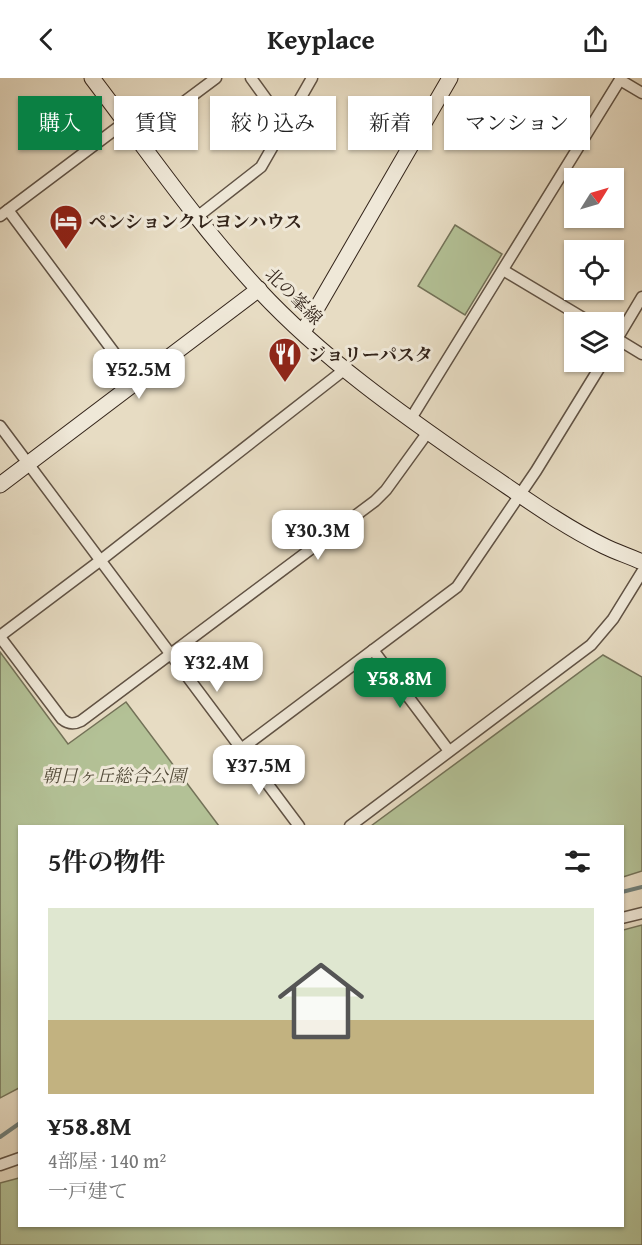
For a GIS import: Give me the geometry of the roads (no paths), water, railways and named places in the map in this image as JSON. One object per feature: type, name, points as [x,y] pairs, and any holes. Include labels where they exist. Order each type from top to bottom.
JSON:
[{"type":"main road","name":"北の峯線","points":[[92,78],[114,107]]},
{"type":"main road","points":[[303,332],[450,78]]},
{"type":"main road","name":"北の峯線","points":[[147,150],[197,217],[259,290],[344,370],[410,420],[519,494],[585,536],[642,562]]},
{"type":"main road","points":[[0,484],[259,290]]},
{"type":"street","points":[[192,96],[216,78]]},
{"type":"street","points":[[251,78],[264,96]]},
{"type":"street","points":[[302,96],[312,78]]},
{"type":"street","points":[[410,420],[620,79],[642,93]]},
{"type":"street","points":[[114,130],[4,213],[136,382]]},
{"type":"street","points":[[197,217],[261,167],[271,150]]},
{"type":"street","points":[[503,270],[573,312]]},
{"type":"street","points":[[624,326],[642,297]]},
{"type":"street","points":[[624,345],[642,354]]},
{"type":"street","points":[[344,370],[0,637],[62,719],[68,723],[81,721],[375,501],[386,490],[428,432]]},
{"type":"street","points":[[242,749],[457,586],[536,471],[597,372]]},
{"type":"street","points":[[0,426],[298,825]]},
{"type":"street","points":[[351,825],[591,645],[613,619],[642,572]]},
{"type":"street","points":[[373,650],[449,751]]},
{"type":"street","points":[[624,917],[642,912]]},
{"type":"street","points":[[0,1166],[18,1159]]},
{"type":"waterway","points":[[624,892],[642,887]]},
{"type":"waterway","points":[[0,1137],[18,1124]]},
{"type":"place","name":"ペンションクレヨンハウス","points":[[66,250]]},
{"type":"place","name":"ジョリーパスタ","points":[[285,383]]},
{"type":"park label","name":"朝日ヶ丘総合公園","points":[[114,775]]}]
